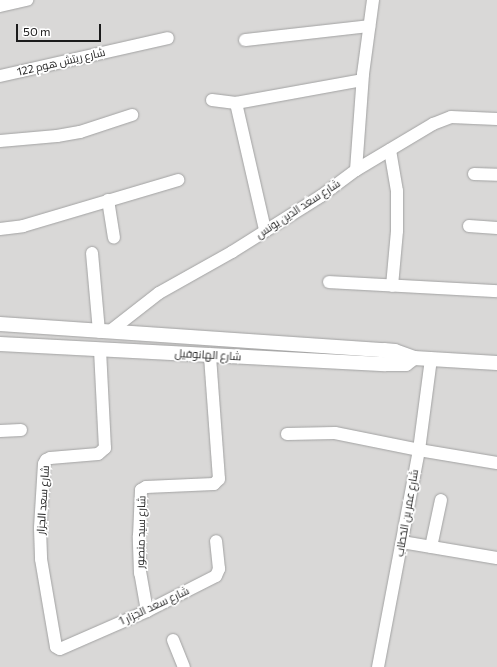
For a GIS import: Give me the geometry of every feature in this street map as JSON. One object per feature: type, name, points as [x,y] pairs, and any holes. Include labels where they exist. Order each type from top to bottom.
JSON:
[{"type":"street","points":[[0,6],[27,0]]},
{"type":"street","points":[[356,170],[362,80],[373,0]]},
{"type":"street","points":[[245,40],[369,26]]},
{"type":"street","name":"شارع ريتش هوم 122","points":[[0,76],[168,38]]},
{"type":"street","points":[[212,100],[236,103],[362,80]]},
{"type":"street","points":[[236,103],[265,230]]},
{"type":"street","points":[[0,142],[80,132],[132,115]]},
{"type":"street","name":"شارع سعد الدين يونس","points":[[104,332],[159,293],[232,252],[321,196],[356,170],[433,124],[451,117],[497,119]]},
{"type":"street","points":[[390,150],[397,199],[397,231],[392,286]]},
{"type":"street","points":[[474,174],[497,175]]},
{"type":"street","points":[[0,229],[23,226],[178,180]]},
{"type":"street","points":[[108,200],[114,238]]},
{"type":"street","points":[[469,226],[497,228]]},
{"type":"street","points":[[92,253],[104,332]]},
{"type":"street","points":[[329,282],[497,291]]},
{"type":"street","name":"شارع الهانوفيل","points":[[0,324],[384,350],[400,352],[414,358],[497,363]]},
{"type":"street","name":"شارع الهانوفيل","points":[[0,344],[396,364],[406,364],[414,358]]},
{"type":"street","name":"شارع سعد الجزار","points":[[58,649],[56,647],[41,559],[40,528],[44,464],[50,458],[98,454],[105,448],[100,350]]},
{"type":"street","name":"شارع سيد منصور","points":[[147,611],[140,573],[142,490],[146,486],[214,484],[219,478],[210,355]]},
{"type":"street","name":"شارع عمر بن الخطاب","points":[[378,667],[419,450],[431,359]]},
{"type":"street","points":[[0,431],[21,430]]},
{"type":"street","points":[[287,434],[335,432],[419,450],[497,463]]},
{"type":"street","points":[[431,547],[441,500]]},
{"type":"street","name":"شارع سعد الجزار 1","points":[[58,649],[147,611],[216,576],[219,569],[216,541]]},
{"type":"street","points":[[402,542],[497,558]]},
{"type":"street","points":[[173,640],[184,667]]},
{"type":"shaded area","points":[[0,0],[497,0],[497,667],[0,667]]}]
